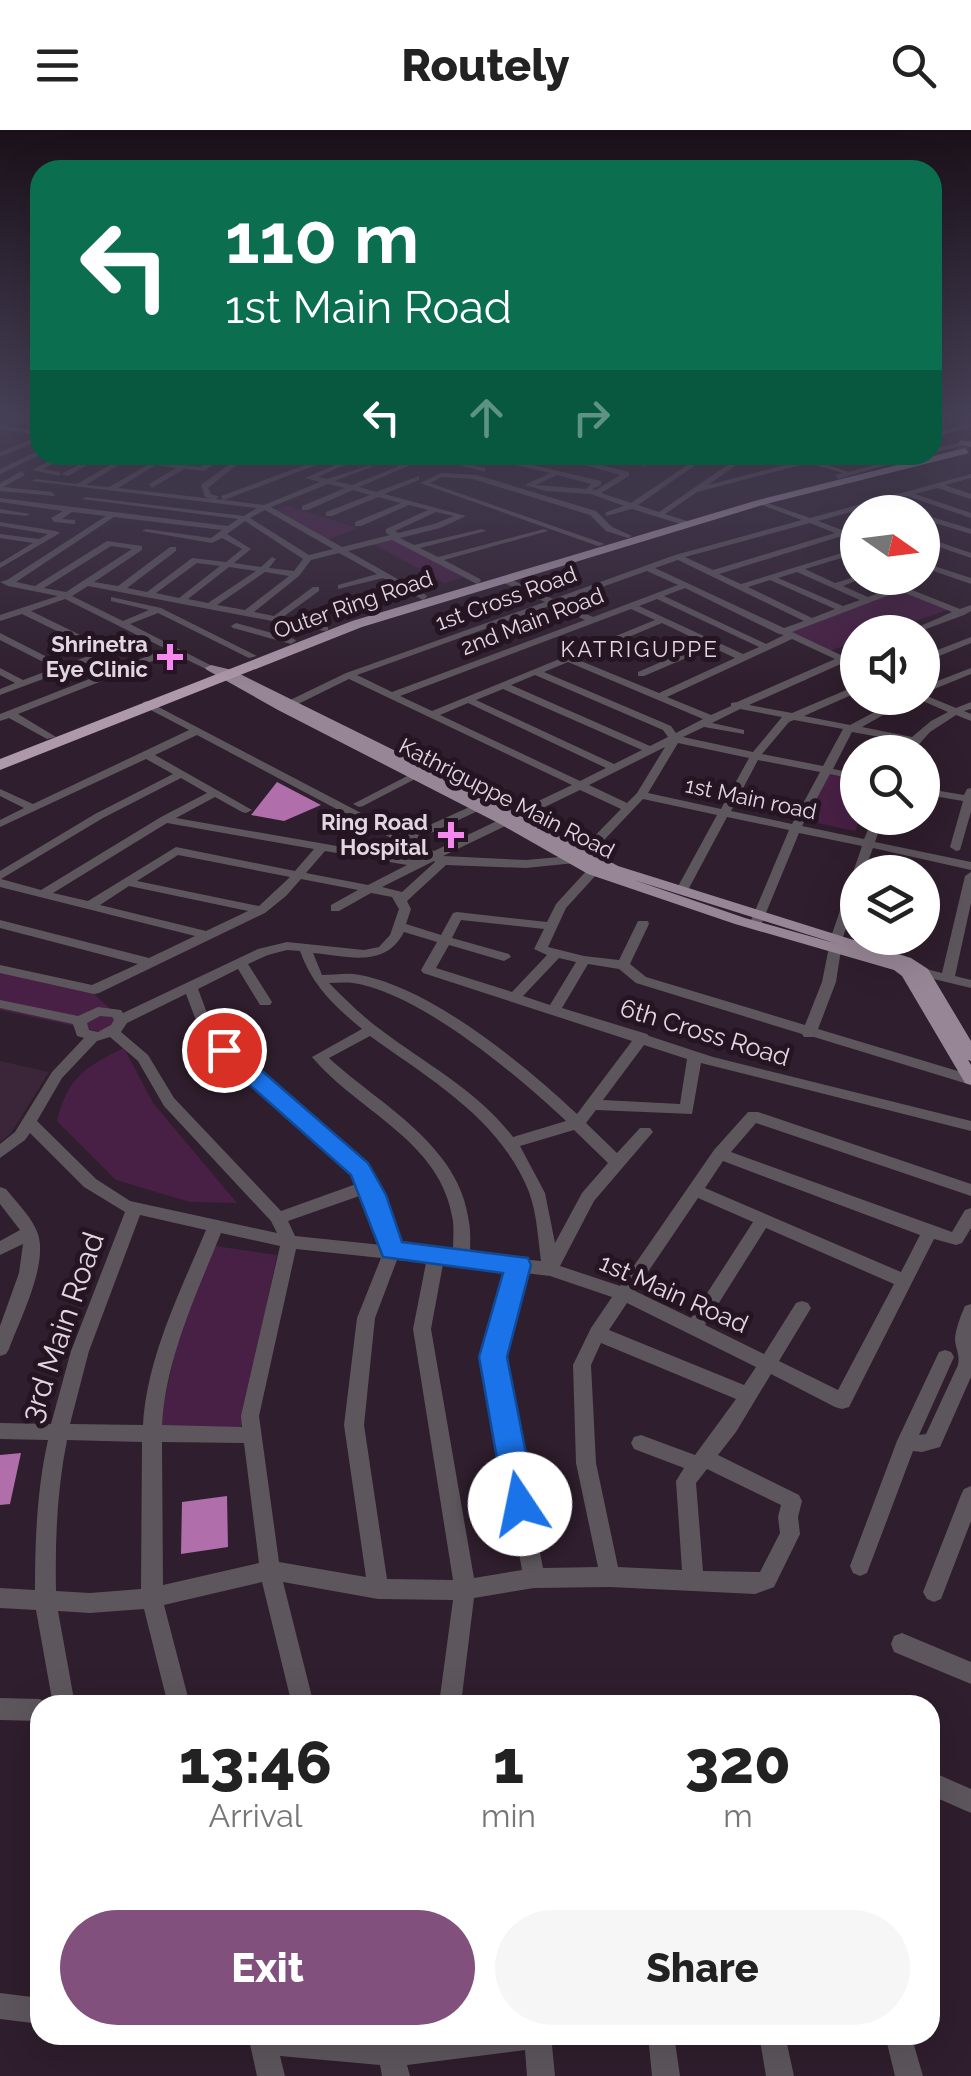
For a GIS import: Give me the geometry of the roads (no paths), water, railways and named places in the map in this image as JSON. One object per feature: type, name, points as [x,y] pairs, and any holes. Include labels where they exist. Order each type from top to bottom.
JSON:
[{"type":"highway","name":"Outer Ring Road","points":[[0,762],[51,737],[219,671],[503,578],[732,509]]},
{"type":"highway","name":"Outer Ring Road","points":[[0,762],[324,628],[628,536],[737,509]]},
{"type":"main road","name":"Kathriguppe Main Road","points":[[219,671],[510,818],[594,871],[836,943],[908,973],[971,1079]]},
{"type":"main road","name":"Kathriguppe Main Road","points":[[219,671],[416,776],[478,807],[510,818]]},
{"type":"main road","name":"Kathriguppe Main Road","points":[[577,858],[682,890],[758,920]]},
{"type":"main road","name":"Kathriguppe Main Road","points":[[836,943],[840,943]]},
{"type":"main road","name":"Kathriguppe Main Road","points":[[895,955],[922,972]]},
{"type":"main road","points":[[922,972],[971,1055]]},
{"type":"street","points":[[0,534],[32,509]]},
{"type":"street","points":[[62,509],[226,532],[246,548],[183,599]]},
{"type":"street","points":[[168,509],[245,518],[308,558]]},
{"type":"street","points":[[146,531],[208,541],[260,509]]},
{"type":"street","points":[[270,509],[423,596]]},
{"type":"street","points":[[329,514],[341,509]]},
{"type":"street","points":[[358,524],[393,509]]},
{"type":"street","points":[[370,536],[393,535],[435,509],[491,524]]},
{"type":"street","points":[[496,509],[601,544]]},
{"type":"street","points":[[578,509],[596,514],[609,529],[628,536]]},
{"type":"street","points":[[610,514],[624,509]]},
{"type":"street","points":[[643,509],[684,523]]},
{"type":"street","points":[[662,514],[669,509]]},
{"type":"street","points":[[780,509],[840,532]]},
{"type":"street","points":[[0,566],[72,522],[54,520],[70,510]]},
{"type":"street","points":[[248,612],[296,574],[308,558],[476,510]]},
{"type":"street","points":[[0,511],[26,514]]},
{"type":"street","name":"1st Cross Road","points":[[290,704],[349,675],[678,557],[840,511]]},
{"type":"street","points":[[4,582],[113,515]]},
{"type":"street","points":[[36,589],[110,543],[135,517]]},
{"type":"street","points":[[940,522],[971,532]]},
{"type":"street","points":[[0,524],[56,533]]},
{"type":"street","points":[[578,538],[609,529]]},
{"type":"street","points":[[414,548],[482,531]]},
{"type":"street","name":"1st Cross Road","points":[[436,560],[544,531]]},
{"type":"street","points":[[0,534],[41,542]]},
{"type":"street","points":[[713,573],[840,534]]},
{"type":"street","points":[[393,535],[477,581]]},
{"type":"street","points":[[0,618],[66,596],[139,550],[110,543]]},
{"type":"street","points":[[940,545],[971,556]]},
{"type":"street","points":[[117,594],[173,549]]},
{"type":"street","points":[[151,594],[210,551]]},
{"type":"street","points":[[743,586],[840,555]]},
{"type":"street","points":[[678,557],[811,621]]},
{"type":"street","points":[[211,605],[264,570],[272,559]]},
{"type":"street","points":[[199,560],[296,574]]},
{"type":"street","points":[[956,575],[971,565]]},
{"type":"street","points":[[648,568],[840,658]]},
{"type":"street","points":[[797,568],[867,600]]},
{"type":"street","points":[[940,570],[971,581]]},
{"type":"street","points":[[340,586],[384,574]]},
{"type":"street","points":[[503,578],[592,620]]},
{"type":"street","points":[[770,578],[842,609]]},
{"type":"street","points":[[4,582],[66,596],[219,671]]},
{"type":"street","points":[[87,583],[158,610],[252,656]]},
{"type":"street","points":[[834,586],[840,584]]},
{"type":"street","points":[[602,585],[619,592]]},
{"type":"street","name":"2nd Main Road","points":[[393,695],[686,585]]},
{"type":"street","points":[[278,617],[316,589]]},
{"type":"street","points":[[117,594],[183,599],[324,628]]},
{"type":"street","points":[[660,697],[811,621],[881,595]]},
{"type":"street","points":[[920,595],[966,611]]},
{"type":"street","points":[[657,596],[766,647]]},
{"type":"street","points":[[631,606],[743,658]]},
{"type":"street","points":[[22,610],[108,652]]},
{"type":"street","points":[[122,624],[158,610]]},
{"type":"street","points":[[940,621],[966,611]]},
{"type":"street","points":[[430,714],[662,620]]},
{"type":"street","points":[[236,626],[290,641]]},
{"type":"street","points":[[0,636],[63,669]]},
{"type":"street","points":[[0,692],[149,637]]},
{"type":"street","points":[[940,653],[971,640]]},
{"type":"street","points":[[642,674],[712,643]]},
{"type":"street","points":[[4,713],[174,650]]},
{"type":"street","points":[[569,659],[660,697],[704,721],[740,732]]},
{"type":"street","name":"1st Main Road","points":[[334,908],[417,863],[438,857],[675,739],[735,705],[840,660]]},
{"type":"street","points":[[0,671],[24,684]]},
{"type":"street","points":[[940,686],[971,671]]},
{"type":"street","points":[[536,672],[666,728],[675,739],[840,772]]},
{"type":"street","points":[[349,675],[628,808]]},
{"type":"street","points":[[503,685],[649,750]]},
{"type":"street","points":[[682,890],[756,756],[790,718],[840,696]]},
{"type":"street","points":[[467,699],[614,768]]},
{"type":"street","points":[[147,704],[438,857],[526,864],[577,858],[641,795],[675,739]]},
{"type":"street","points":[[940,704],[971,718]]},
{"type":"street","points":[[735,705],[880,735]]},
{"type":"street","points":[[919,735],[954,711],[971,705]]},
{"type":"street","points":[[4,713],[51,737]]},
{"type":"street","points":[[758,920],[795,828],[848,730],[876,715]]},
{"type":"street","points":[[0,824],[198,730]]},
{"type":"street","points":[[146,754],[246,810]]},
{"type":"street","points":[[0,879],[99,816],[181,774]]},
{"type":"street","points":[[359,804],[416,776]]},
{"type":"street","points":[[0,792],[31,807]]},
{"type":"street","points":[[42,894],[166,818],[215,793]]},
{"type":"street","points":[[940,793],[969,795],[956,847]]},
{"type":"street","name":"1st Main road","points":[[641,795],[971,866]]},
{"type":"street","points":[[407,840],[478,807]]},
{"type":"street","points":[[166,818],[417,863]]},
{"type":"street","points":[[864,855],[871,835]]},
{"type":"street","points":[[0,969],[94,990],[261,910],[300,875],[323,846]]},
{"type":"street","points":[[0,1152],[20,1136],[57,1075],[94,1037],[240,961],[287,946],[364,954],[383,950],[400,928],[405,909],[397,894],[176,851],[90,906]]},
{"type":"street","points":[[401,900],[438,857]]},
{"type":"street","points":[[594,871],[560,907],[540,949],[623,965],[641,980],[810,1034],[971,1079]]},
{"type":"street","points":[[948,976],[968,905],[971,876]]},
{"type":"street","points":[[0,879],[42,894],[209,936]]},
{"type":"street","points":[[126,882],[261,910]]},
{"type":"street","points":[[442,937],[461,915],[552,926]]},
{"type":"street","points":[[0,924],[152,963]]},
{"type":"street","points":[[623,965],[643,924]]},
{"type":"street","points":[[400,928],[504,957]]},
{"type":"street","points":[[810,1034],[840,930]]},
{"type":"street","name":"6th Cross Road","points":[[442,937],[443,948],[428,970],[695,1056],[971,1126]]},
{"type":"street","points":[[304,946],[318,979],[370,1030],[452,1086],[509,1144],[537,1193],[550,1269]]},
{"type":"street","points":[[516,996],[557,952]]},
{"type":"street","points":[[555,1008],[584,960]]},
{"type":"street","points":[[240,961],[265,1002]]},
{"type":"street","points":[[922,972],[971,984]]},
{"type":"street","points":[[318,979],[337,974],[374,981],[464,1029],[578,1123],[618,1163]]},
{"type":"street","points":[[191,989],[207,1031],[240,1068],[350,1158],[370,1186],[392,1250],[366,1318],[354,1425],[378,1589]]},
{"type":"street","points":[[94,990],[98,1011]]},
{"type":"street","points":[[0,1004],[80,1020],[98,1011],[111,1011],[117,1026],[144,1058],[168,1102],[278,1218],[289,1242],[252,1403],[251,1435],[270,1570],[301,1695]]},
{"type":"street","points":[[80,1020],[79,1030],[94,1037]]},
{"type":"street","points":[[370,1030],[319,1057],[395,1118],[437,1164],[461,1205],[465,1225],[462,1258]]},
{"type":"street","points":[[509,1144],[578,1123],[642,1037]]},
{"type":"street","points":[[595,1104],[687,1110],[695,1056]]},
{"type":"street","points":[[610,1577],[586,1463],[582,1365],[597,1333],[720,1154],[753,1116],[971,1190]]},
{"type":"street","name":"1st Main Road","points":[[28,1122],[90,1184],[135,1208],[289,1242],[550,1269],[624,1294],[695,1326],[842,1401],[930,1232]]},
{"type":"street","points":[[550,1269],[588,1197],[645,1132]]},
{"type":"street","points":[[720,1154],[963,1243],[971,1214]]},
{"type":"street","points":[[278,1218],[370,1186]]},
{"type":"street","points":[[698,1191],[904,1281]]},
{"type":"street","points":[[0,1192],[29,1233],[29,1265],[0,1349]]},
{"type":"street","name":"3rd Main Road","points":[[62,1695],[46,1600],[49,1476],[56,1435],[102,1288],[135,1208]]},
{"type":"street","points":[[695,1326],[763,1219]]},
{"type":"street","points":[[176,1695],[152,1598],[154,1401],[175,1325],[215,1227]]},
{"type":"street","points":[[0,1248],[29,1233]]},
{"type":"street","points":[[436,1255],[422,1328],[465,1590],[451,1695]]},
{"type":"street","points":[[518,1265],[493,1357],[534,1578]]},
{"type":"street","points":[[694,1581],[686,1482],[802,1308]]},
{"type":"street","points":[[906,1441],[933,1441],[967,1364],[969,1354],[964,1342],[971,1311]]},
{"type":"street","points":[[597,1333],[746,1394]]},
{"type":"street","points":[[860,1566],[906,1441],[945,1357]]},
{"type":"street","points":[[0,1431],[56,1435],[251,1435]]},
{"type":"street","points":[[0,1598],[90,1603],[152,1598],[270,1570],[378,1589],[465,1590],[534,1578],[610,1577],[755,1584],[766,1580],[790,1534],[788,1517],[792,1501],[702,1462],[642,1443]]},
{"type":"street","points":[[934,1592],[971,1495]]},
{"type":"street","points":[[902,1644],[971,1674]]},
{"type":"street","points":[[0,1709],[30,1710]]},
{"type":"street","points":[[940,1787],[971,1801]]},
{"type":"street","points":[[0,2006],[30,2010]]},
{"type":"street","points":[[264,2045],[271,2076]]},
{"type":"street","points":[[316,2045],[392,2055],[465,2045]]},
{"type":"street","points":[[539,2045],[541,2076]]},
{"type":"street","points":[[663,2045],[666,2076]]},
{"type":"street","points":[[774,2045],[780,2076]]},
{"type":"street","points":[[901,2045],[909,2076]]},
{"type":"place","name":"Shrinetra Eye Clinic","points":[[170,657]]},
{"type":"place","name":"Ring Road Hospital","points":[[451,835]]},
{"type":"district","name":"KATRIGUPPE","points":[[640,649]]}]
